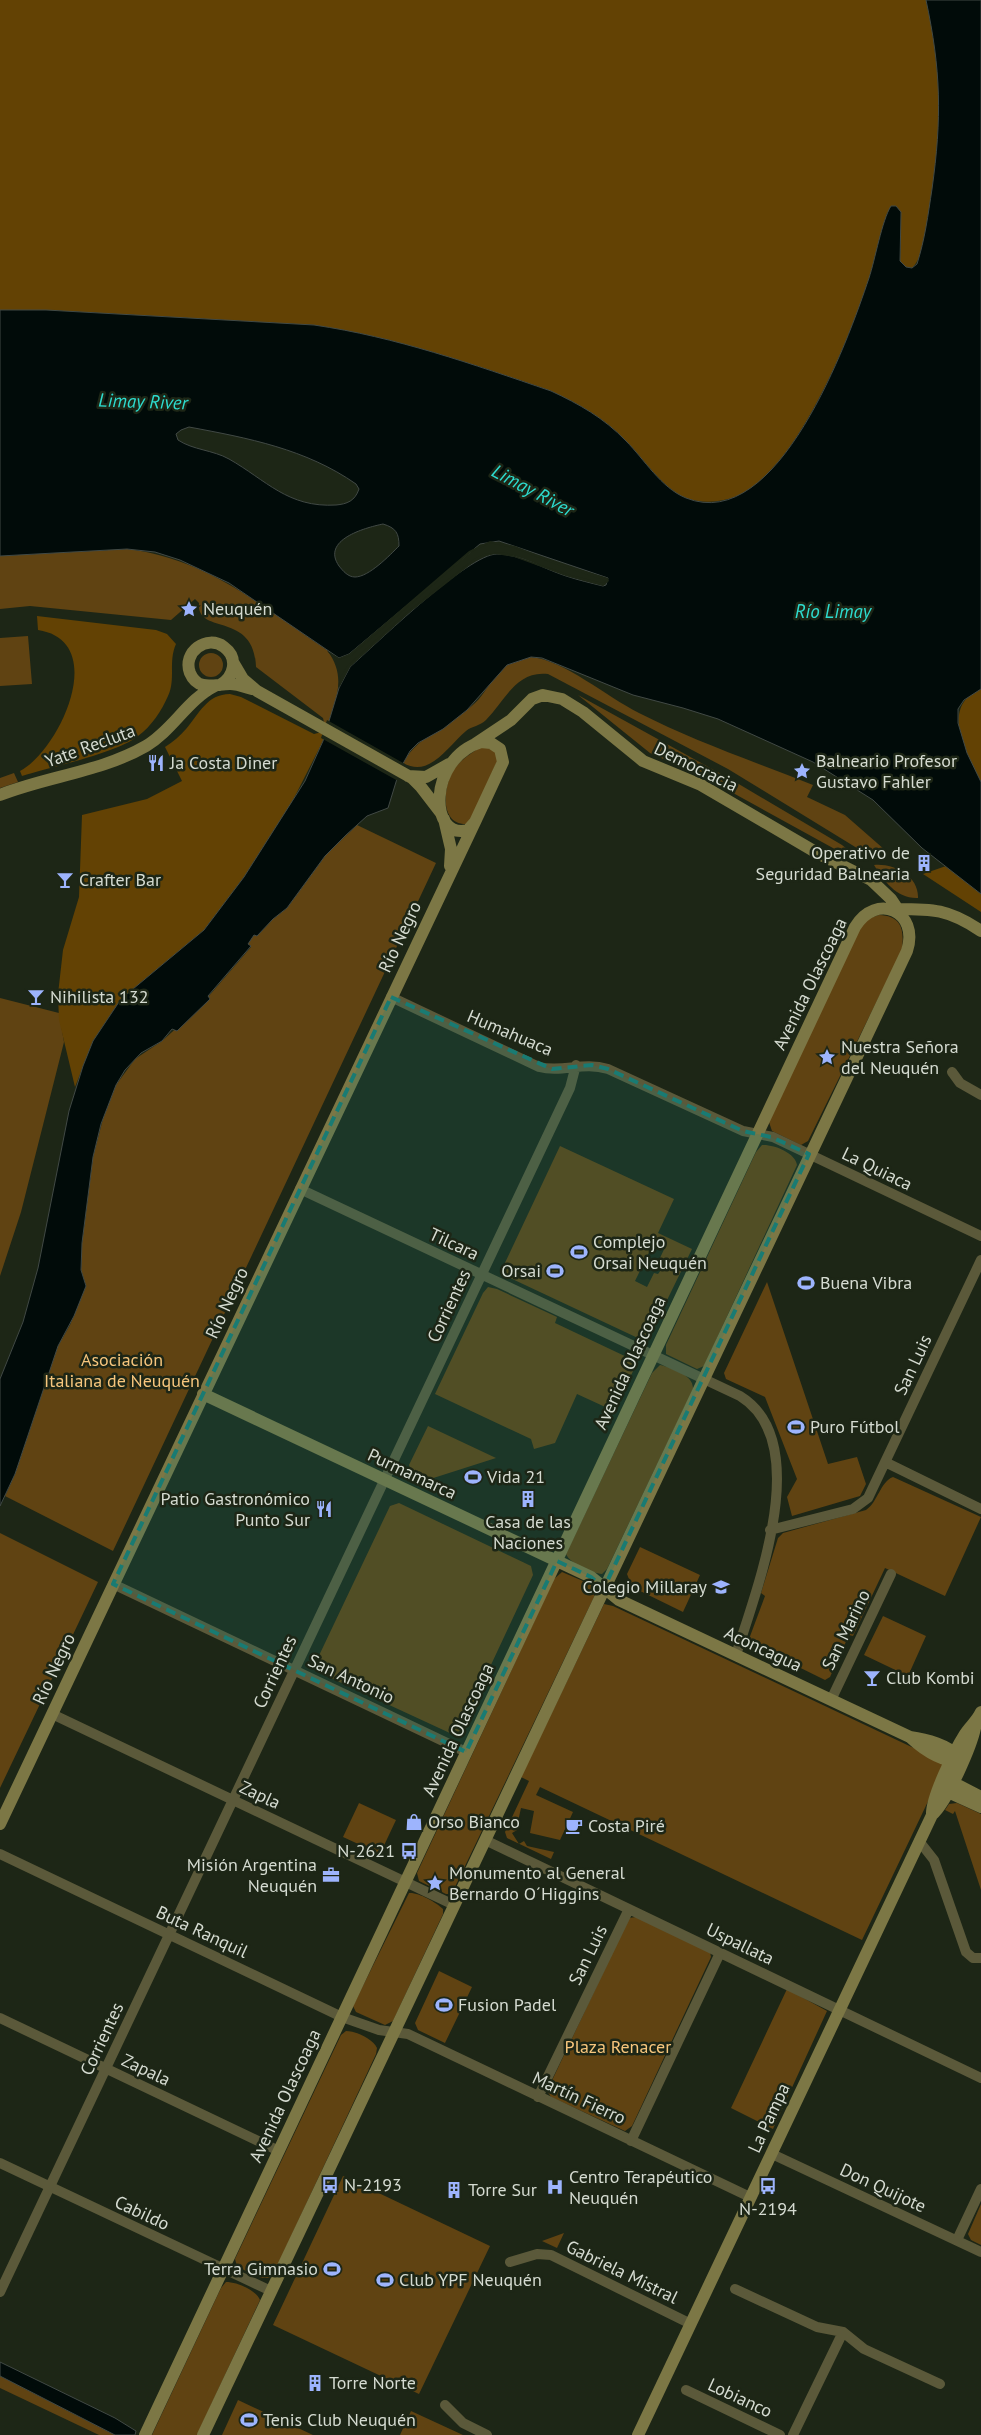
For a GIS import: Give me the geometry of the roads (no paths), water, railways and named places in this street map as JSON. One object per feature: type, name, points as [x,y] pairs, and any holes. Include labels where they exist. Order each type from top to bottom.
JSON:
[{"type":"main road","name":"Yate Recluta","points":[[182,713],[191,687],[189,666],[192,653],[202,644],[216,643],[231,655],[239,674],[257,691],[408,776],[421,787],[443,816]]},
{"type":"main road","name":"Yate Recluta","points":[[0,795],[127,755],[159,737],[199,696],[218,686],[231,674],[233,662]]},
{"type":"main road","name":"Yate Recluta","points":[[190,672],[198,683],[218,686],[236,685],[257,691]]},
{"type":"main road","name":"Democracia","points":[[476,744],[511,720],[532,699],[543,696],[562,699],[583,712],[643,761],[701,785],[819,854],[865,876],[881,889],[896,912]]},
{"type":"main road","name":"Río Negro","points":[[0,1824],[475,822],[503,758],[500,749],[486,742],[476,744],[461,752],[451,763],[440,788],[438,797],[451,849],[447,878]]},
{"type":"main road","points":[[408,776],[426,777],[451,763]]},
{"type":"main road","points":[[443,816],[458,830],[468,830],[475,822]]},
{"type":"main road","name":"Avenida Olascoaga","points":[[145,2435],[855,928],[867,912],[930,909],[946,912],[981,932]]},
{"type":"main road","points":[[203,2435],[906,951],[909,930],[896,912]]},
{"type":"main road","name":"Purmamarca","points":[[203,1394],[591,1577],[604,1588]]},
{"type":"main road","name":"Aconcagua","points":[[604,1588],[619,1600],[830,1700],[910,1737],[927,1740],[956,1759]]},
{"type":"main road","name":"La Pampa","points":[[638,2435],[919,1841],[932,1815],[940,1808],[956,1759],[974,1737],[979,1717]]},
{"type":"main road","points":[[947,1786],[981,1797]]},
{"type":"main road","points":[[947,1786],[981,1807]]},
{"type":"street","name":"Humahuaca","points":[[391,997],[538,1067],[552,1069],[592,1064],[608,1068],[743,1131],[757,1135]]},
{"type":"street","name":"Corrientes","points":[[0,2292],[570,1088],[576,1065]]},
{"type":"street","points":[[952,1072],[960,1083],[981,1095]]},
{"type":"street","name":"La Quiaca","points":[[757,1135],[771,1137],[809,1154],[981,1236]]},
{"type":"street","name":"Tilcara","points":[[300,1189],[703,1378],[750,1402],[763,1418],[769,1431],[778,1471],[770,1530],[762,1567],[736,1655]]},
{"type":"street","name":"San Luis","points":[[770,1530],[859,1506],[871,1492],[981,1260]]},
{"type":"street","points":[[885,1462],[981,1509]]},
{"type":"street","name":"San Marino","points":[[830,1700],[891,1574]]},
{"type":"street","name":"San Antonio","points":[[114,1584],[466,1752]]},
{"type":"street","name":"Zapla","points":[[52,1714],[454,1905]]},
{"type":"street","name":"Uspallata","points":[[485,1840],[981,2078]]},
{"type":"street","points":[[919,1841],[934,1860],[964,1950],[971,1957],[981,1958]]},
{"type":"street","name":"Buta Ranquil","points":[[0,1854],[342,2017],[392,2033]]},
{"type":"street","name":"San Luis","points":[[538,2096],[629,1909]]},
{"type":"street","points":[[631,2141],[720,1952]]},
{"type":"street","name":"Zapala","points":[[0,2018],[279,2150]]},
{"type":"street","name":"Martín Fierro","points":[[392,2033],[408,2034],[750,2197]]},
{"type":"street","name":"Don Quijote","points":[[772,2154],[981,2252]]},
{"type":"street","name":"Cabildo","points":[[0,2163],[271,2292]]},
{"type":"street","points":[[957,2240],[981,2189]]},
{"type":"street","name":"Gabriela Mistral","points":[[510,2262],[542,2253],[551,2255],[690,2324]]},
{"type":"street","points":[[735,2289],[814,2325],[842,2332],[864,2349],[940,2384]]},
{"type":"street","points":[[793,2435],[842,2332]]},
{"type":"street","name":"Lobianco","points":[[686,2390],[780,2435]]},
{"type":"street","points":[[445,2406],[463,2422],[488,2435]]},
{"type":"water","name":"Río Limay","points":[[926,0],[981,0],[981,689],[964,700],[958,709],[958,723],[967,753],[981,782],[981,894],[922,848],[873,800],[813,762],[718,719],[633,695],[542,658],[531,657],[507,665],[467,710],[443,729],[418,743],[410,751],[400,769],[388,808],[367,816],[325,856],[287,908],[273,919],[257,936],[254,935],[248,944],[251,946],[208,996],[210,999],[177,1031],[172,1029],[162,1041],[141,1053],[125,1070],[116,1085],[101,1124],[93,1157],[82,1243],[81,1270],[86,1286],[74,1316],[58,1346],[15,1474],[0,1506],[0,1379],[23,1322],[38,1268],[69,1111],[93,1041],[121,999],[204,930],[244,877],[305,781],[323,741],[339,688],[350,667],[422,602],[465,569],[483,558],[497,554],[514,556],[566,576],[603,586],[606,585],[608,578],[499,541],[480,544],[349,654],[339,658],[229,583],[180,560],[155,552],[127,549],[0,556],[0,310],[46,310],[314,325],[344,330],[434,352],[551,391],[581,406],[609,425],[661,480],[677,493],[686,498],[719,502],[750,488],[779,461],[804,426],[826,385],[859,307],[891,206],[896,206],[901,212],[900,261],[906,267],[912,268],[917,264],[928,218],[937,139],[937,72]],"holes":[[[189,427],[276,446],[297,453],[337,472],[356,484],[359,489],[353,499],[340,505],[319,505],[304,502],[278,491],[229,459],[178,440],[176,434]],[[383,524],[391,527],[396,532],[399,546],[379,565],[367,573],[361,576],[350,576],[339,566],[335,557],[336,549],[340,542],[356,532]]]},
{"type":"water","points":[[0,2362],[115,2418],[136,2431],[135,2435],[115,2435],[0,2376]]},
{"type":"place","name":"Neuquén","points":[[189,609]]},
{"type":"place","name":"Ja Costa Diner","points":[[156,763]]},
{"type":"place","name":"Balneario Profesor Gustavo Fahler","points":[[802,771]]},
{"type":"place","name":"Operativo de Seguridad Balnearia","points":[[924,863]]},
{"type":"place","name":"Crafter Bar","points":[[65,880]]},
{"type":"place","name":"Nihilista 132","points":[[36,997]]},
{"type":"place","name":"Nuestra Señora del Neuquén","points":[[827,1057]]},
{"type":"place","name":"Complejo Orsai Neuquén","points":[[579,1252]]},
{"type":"place","name":"Orsai","points":[[555,1271]]},
{"type":"place","name":"Buena Vibra","points":[[806,1283]]},
{"type":"place","name":"Puro Fútbol","points":[[796,1427]]},
{"type":"place","name":"Vida 21","points":[[473,1477]]},
{"type":"place","name":"Casa de las Naciones","points":[[528,1499]]},
{"type":"place","name":"Patio Gastronómico Punto Sur","points":[[324,1509]]},
{"type":"place","name":"Colegio Millaray","points":[[721,1587]]},
{"type":"place","name":"Club Kombi","points":[[872,1678]]},
{"type":"place","name":"Orso Bianco","points":[[414,1822]]},
{"type":"place","name":"Costa Piré","points":[[574,1826]]},
{"type":"place","name":"N-2621","points":[[409,1851]]},
{"type":"place","name":"Misión Argentina Neuquén","points":[[331,1875]]},
{"type":"place","name":"Monumento al General Bernardo O´Higgins","points":[[435,1883]]},
{"type":"place","name":"Fusion Padel","points":[[444,2005]]},
{"type":"place","name":"N-2193","points":[[330,2185]]},
{"type":"place","name":"N-2194","points":[[768,2186]]},
{"type":"place","name":"Centro Terapéutico Neuquén","points":[[555,2187]]},
{"type":"place","name":"Torre Sur","points":[[454,2190]]},
{"type":"place","name":"Terra Gimnasio","points":[[332,2269]]},
{"type":"place","name":"Club YPF Neuquén","points":[[385,2280]]},
{"type":"place","name":"Torre Norte","points":[[315,2383]]},
{"type":"place","name":"Tenis Club Neuquén","points":[[249,2420]]},
{"type":"water label","name":"Limay River","points":[[143,401]]},
{"type":"water label","name":"Limay River","points":[[533,490]]},
{"type":"park label","name":"Asociación Italiana de Neuquén","points":[[122,1370]]},
{"type":"park label","name":"Plaza Renacer","points":[[618,2047]]}]
